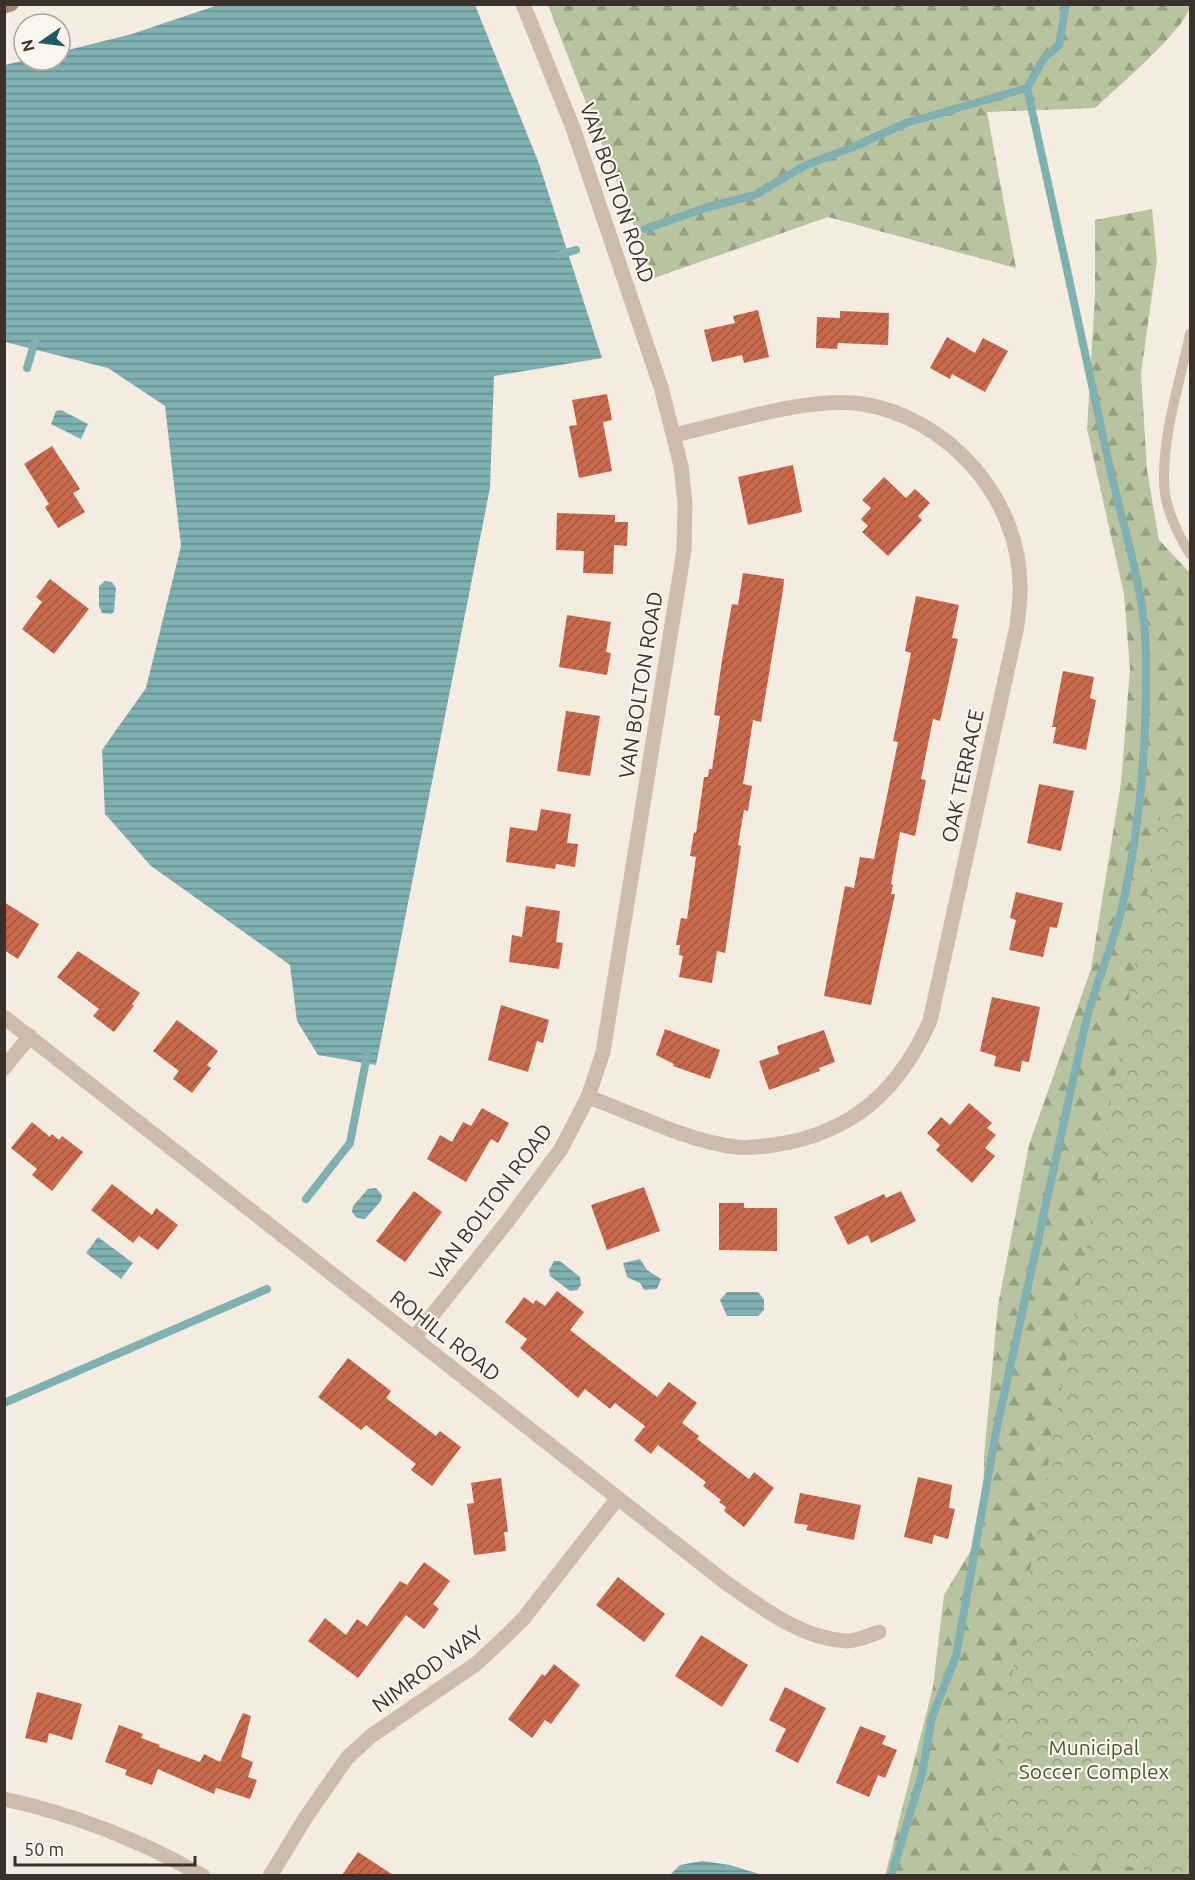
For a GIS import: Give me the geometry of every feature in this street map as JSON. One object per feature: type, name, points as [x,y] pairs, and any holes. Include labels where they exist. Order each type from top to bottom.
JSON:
[{"type":"street","points":[[4,6],[11,4]]},
{"type":"street","name":"VAN BOLTON ROAD","points":[[414,1338],[537,1184],[561,1149],[588,1097],[603,1052],[684,550],[685,503],[675,435],[573,128],[523,4]]},
{"type":"street","name":"OAK TERRACE","points":[[588,1097],[695,1137],[737,1147],[773,1146],[816,1136],[848,1121],[875,1101],[898,1078],[916,1051],[930,1021],[1017,626],[1020,585],[1014,542],[999,501],[974,466],[939,436],[901,415],[862,404],[818,404],[675,435]]},
{"type":"street","name":"ROHILL ROAD","points":[[4,1017],[725,1582],[778,1619],[820,1635],[849,1641],[879,1632]]},
{"type":"street","points":[[4,1068],[30,1036]]},
{"type":"street","name":"NIMROD WAY","points":[[270,1875],[306,1817],[347,1758],[371,1736],[476,1664],[505,1637],[523,1619],[617,1499]]},
{"type":"street","points":[[4,1799],[86,1823],[148,1848],[203,1875]]},
{"type":"lane","points":[[1191,334],[1168,431],[1164,482],[1175,528],[1191,554]]},
{"type":"green space","points":[[1190,4],[1187,14],[1165,42],[1095,108],[987,112],[1016,268],[828,217],[654,278],[548,5]]},
{"type":"green space","points":[[1152,209],[1157,260],[1141,373],[1147,470],[1159,540],[1190,573],[1190,1875],[885,1876],[933,1687],[944,1595],[983,1530],[984,1457],[998,1305],[1029,1145],[1091,969],[1121,783],[1130,669],[1124,594],[1087,429],[1095,295],[1095,220]]},
{"type":"green space","name":"Municipal Soccer Complex","points":[[1162,806],[1190,813],[1190,1876],[1168,1875],[984,1835]]},
{"type":"water","points":[[221,4],[475,5],[538,161],[602,358],[494,376],[490,488],[376,1065],[318,1055],[297,1021],[290,965],[151,866],[105,814],[102,750],[146,688],[181,546],[165,406],[108,368],[5,342],[5,65],[12,63],[12,72],[72,72],[72,49],[132,34]]},
{"type":"water","points":[[61,410],[88,424],[81,439],[51,424],[56,411]]},
{"type":"water","points":[[105,581],[112,582],[116,588],[114,612],[111,614],[102,613],[99,606],[99,586]]},
{"type":"water","points":[[376,1188],[382,1195],[381,1201],[365,1219],[357,1218],[352,1212],[353,1206],[368,1189]]},
{"type":"water","points":[[98,1237],[133,1263],[121,1279],[86,1253]]},
{"type":"water","points":[[640,1259],[647,1270],[661,1279],[657,1289],[644,1290],[640,1283],[627,1277],[623,1263]]},
{"type":"water","points":[[554,1261],[560,1261],[580,1277],[581,1285],[577,1290],[570,1291],[550,1276],[549,1270]]},
{"type":"water","points":[[727,1292],[758,1292],[764,1299],[764,1310],[758,1316],[727,1316],[720,1300]]},
{"type":"water","points":[[702,1861],[730,1865],[762,1875],[670,1875],[680,1865]]},
{"type":"building","points":[[758,310],[769,357],[744,363],[742,355],[712,362],[704,330],[735,323],[733,316]]},
{"type":"building","points":[[840,311],[889,313],[888,345],[838,343],[837,349],[816,348],[817,317],[840,318]]},
{"type":"building","points":[[947,337],[975,353],[983,338],[1008,351],[985,392],[952,374],[950,379],[930,368]]},
{"type":"building","points":[[607,394],[612,420],[603,422],[612,471],[579,478],[569,426],[577,425],[572,400]]},
{"type":"building","points":[[52,446],[80,489],[73,493],[85,512],[58,528],[45,507],[49,504],[24,464]]},
{"type":"building","points":[[793,465],[802,512],[748,525],[738,477]]},
{"type":"building","points":[[884,477],[906,498],[915,489],[930,503],[918,516],[922,520],[888,556],[862,532],[868,526],[861,519],[871,508],[862,500]]},
{"type":"building","points":[[557,513],[615,515],[615,522],[628,522],[627,546],[614,545],[613,574],[583,573],[584,551],[556,550]]},
{"type":"building","points":[[743,573],[784,579],[761,722],[753,720],[743,784],[752,786],[748,811],[744,810],[738,845],[741,846],[725,953],[717,951],[712,983],[679,977],[683,956],[679,955],[680,945],[676,945],[681,918],[687,919],[696,857],[690,856],[694,832],[696,833],[704,777],[708,777],[709,769],[712,769],[720,716],[714,715],[722,660],[732,604],[738,605]]},
{"type":"building","points":[[50,579],[89,609],[54,654],[22,629],[42,602],[36,597]]},
{"type":"building","points":[[916,596],[959,605],[952,638],[958,639],[940,721],[933,719],[921,779],[926,780],[915,836],[900,832],[891,884],[893,885],[891,894],[895,894],[871,1005],[824,996],[845,886],[854,888],[860,857],[874,859],[898,742],[893,741],[911,653],[905,651]]},
{"type":"building","points":[[567,615],[611,622],[606,652],[611,653],[607,675],[559,667]]},
{"type":"building","points":[[1063,671],[1094,677],[1090,698],[1096,700],[1086,750],[1053,743],[1056,727],[1052,727]]},
{"type":"building","points":[[566,711],[600,716],[590,776],[557,771]]},
{"type":"building","points":[[1039,784],[1074,791],[1061,851],[1027,843]]},
{"type":"building","points":[[541,809],[571,814],[567,843],[578,844],[575,867],[556,864],[555,869],[506,862],[510,827],[537,831]]},
{"type":"building","points":[[1016,892],[1063,903],[1057,928],[1050,927],[1043,957],[1009,950],[1016,920],[1010,918]]},
{"type":"building","points":[[4,902],[39,924],[18,959],[4,950]]},
{"type":"building","points":[[526,906],[560,911],[556,942],[563,943],[559,969],[509,962],[512,935],[522,937]]},
{"type":"building","points":[[78,951],[140,993],[132,1004],[134,1006],[114,1032],[93,1016],[99,1009],[57,977]]},
{"type":"building","points":[[992,997],[1040,1007],[1029,1062],[1022,1061],[1020,1072],[994,1066],[996,1056],[980,1051]]},
{"type":"building","points":[[501,1005],[549,1020],[543,1043],[537,1041],[528,1072],[488,1060]]},
{"type":"building","points":[[177,1020],[218,1051],[207,1065],[211,1068],[192,1093],[173,1079],[179,1071],[153,1051]]},
{"type":"building","points":[[665,1029],[720,1050],[710,1079],[673,1066],[674,1064],[656,1055]]},
{"type":"building","points":[[824,1030],[835,1062],[819,1068],[820,1071],[769,1090],[759,1061],[779,1054],[777,1046]]},
{"type":"building","points":[[969,1103],[992,1123],[987,1128],[996,1135],[985,1148],[995,1156],[972,1183],[936,1150],[940,1145],[927,1133],[941,1117],[950,1125]]},
{"type":"building","points":[[482,1108],[509,1123],[498,1143],[491,1139],[466,1182],[427,1159],[440,1135],[452,1142],[463,1122],[471,1126]]},
{"type":"building","points":[[32,1122],[50,1137],[52,1134],[59,1140],[62,1136],[83,1152],[52,1191],[32,1175],[37,1169],[11,1148]]},
{"type":"building","points":[[112,1184],[152,1215],[156,1208],[178,1225],[158,1250],[139,1236],[133,1243],[91,1210]]},
{"type":"building","points":[[644,1187],[660,1231],[607,1250],[591,1205]]},
{"type":"building","points":[[414,1191],[442,1212],[405,1262],[376,1241]]},
{"type":"building","points":[[901,1191],[916,1221],[871,1243],[868,1235],[848,1245],[834,1217],[884,1194],[886,1198]]},
{"type":"building","points":[[719,1203],[744,1203],[744,1208],[777,1208],[777,1251],[719,1250]]},
{"type":"building","points":[[557,1291],[584,1312],[570,1330],[657,1397],[669,1382],[697,1403],[682,1423],[699,1436],[697,1439],[749,1479],[754,1472],[774,1488],[744,1527],[724,1511],[726,1507],[719,1502],[721,1500],[703,1486],[706,1482],[658,1445],[651,1454],[634,1440],[645,1426],[615,1403],[610,1409],[585,1389],[578,1398],[520,1348],[527,1339],[505,1322],[524,1297],[533,1304],[536,1300],[545,1306]]},
{"type":"building","points":[[348,1358],[391,1391],[386,1398],[436,1436],[440,1431],[461,1447],[432,1486],[411,1470],[416,1464],[366,1425],[361,1430],[318,1397]]},
{"type":"building","points":[[918,1477],[952,1485],[949,1508],[955,1509],[948,1539],[934,1535],[932,1544],[904,1537]]},
{"type":"building","points":[[501,1478],[508,1532],[504,1532],[506,1551],[474,1555],[467,1504],[474,1503],[471,1483]]},
{"type":"building","points":[[800,1493],[861,1505],[854,1540],[806,1530],[808,1525],[794,1523]]},
{"type":"building","points":[[424,1562],[450,1581],[433,1604],[439,1609],[424,1629],[406,1615],[358,1678],[308,1641],[325,1618],[346,1635],[357,1619],[367,1626],[400,1581],[407,1585]]},
{"type":"building","points":[[618,1577],[665,1614],[644,1642],[596,1605]]},
{"type":"building","points":[[701,1635],[748,1665],[722,1707],[675,1676]]},
{"type":"building","points":[[554,1664],[580,1685],[551,1724],[545,1720],[532,1738],[508,1719],[542,1674],[545,1676]]},
{"type":"building","points":[[785,1687],[826,1708],[798,1763],[775,1751],[786,1729],[769,1720]]},
{"type":"building","points":[[37,1692],[82,1704],[72,1740],[49,1733],[47,1743],[25,1738]]},
{"type":"building","points":[[243,1713],[251,1716],[241,1757],[253,1762],[248,1777],[257,1780],[250,1799],[216,1788],[214,1794],[158,1769],[152,1785],[125,1775],[127,1770],[105,1762],[119,1725],[143,1734],[141,1738],[160,1745],[159,1747],[200,1762],[204,1754],[220,1762]]},
{"type":"building","points":[[860,1726],[886,1736],[882,1744],[897,1750],[885,1778],[878,1775],[869,1797],[836,1783]]},
{"type":"building","points":[[358,1852],[393,1875],[342,1875]]},
{"type":"waterway","points":[[891,1876],[922,1774],[932,1717],[956,1656],[997,1427],[1085,1026],[1121,912],[1128,881],[1141,786],[1146,658],[1138,584],[1109,464],[1027,88],[1044,58],[1059,45],[1066,4]]},
{"type":"waterway","points":[[645,229],[708,207],[755,195],[806,165],[906,123],[1027,88]]},
{"type":"waterway","points":[[558,255],[576,250]]},
{"type":"waterway","points":[[27,368],[35,341]]},
{"type":"waterway","points":[[306,1199],[350,1143],[367,1055]]},
{"type":"waterway","points":[[4,1403],[267,1289]]}]
